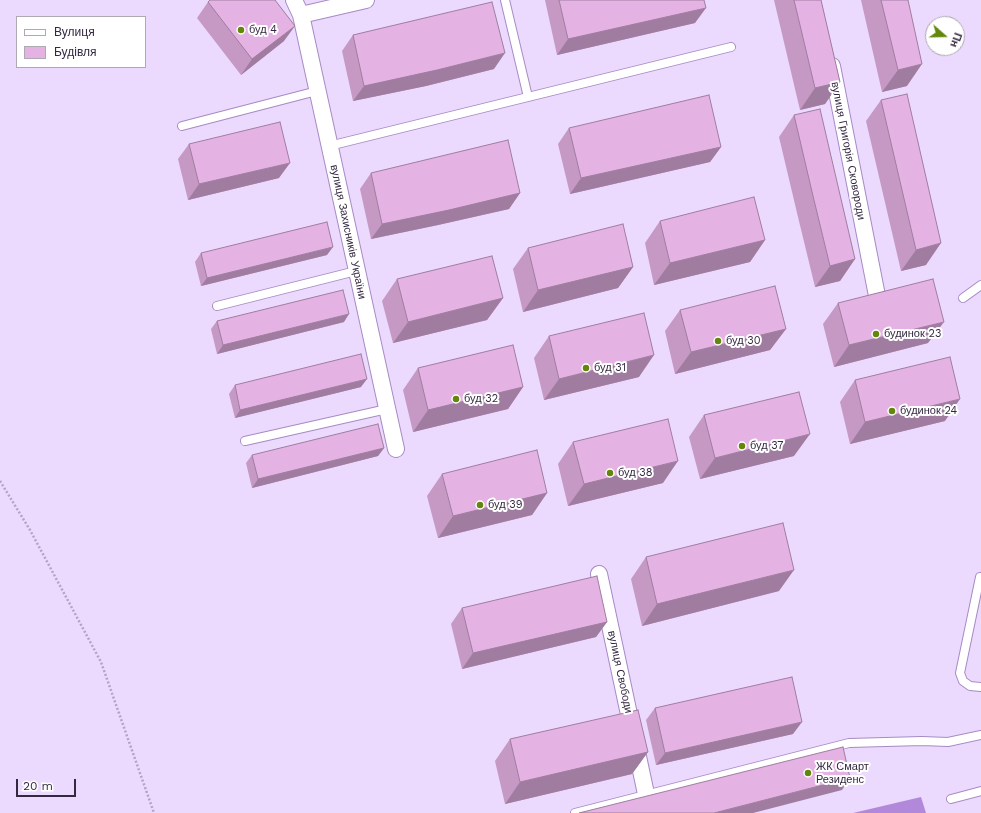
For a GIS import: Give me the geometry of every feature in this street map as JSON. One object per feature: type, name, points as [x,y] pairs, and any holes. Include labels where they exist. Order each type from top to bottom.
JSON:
[{"type":"street","name":"вулиця Захисників України","points":[[294,0],[301,15],[396,449]]},
{"type":"street","points":[[301,15],[366,0]]},
{"type":"street","name":"вулиця Григорія Сковороди","points":[[830,54],[878,301]]},
{"type":"street","name":"вулиця Свободи","points":[[599,574],[646,794]]},
{"type":"lane","points":[[505,0],[528,97]]},
{"type":"lane","points":[[329,146],[731,47]]},
{"type":"lane","points":[[182,126],[317,91]]},
{"type":"lane","points":[[217,306],[356,271]]},
{"type":"lane","points":[[962,298],[981,286]]},
{"type":"lane","points":[[245,441],[387,409]]},
{"type":"lane","points":[[980,577],[960,673],[963,681],[970,686],[981,687]]},
{"type":"lane","points":[[575,813],[849,742],[948,742],[981,735]]},
{"type":"lane","points":[[951,799],[981,791]]},
{"type":"path","points":[[0,481],[30,530],[101,662],[154,813]]},
{"type":"shaded area","points":[[921,797],[926,813],[853,813]]},
{"type":"building","points":[[210,0],[275,0],[295,26],[252,59],[208,2]]},
{"type":"building","points":[[559,0],[704,0],[706,8],[568,39]]},
{"type":"building","points":[[794,0],[821,0],[840,82],[815,88]]},
{"type":"building","points":[[881,0],[908,0],[922,64],[898,70]]},
{"type":"building","points":[[492,2],[505,53],[364,86],[353,35]]},
{"type":"building","points":[[907,94],[941,243],[916,250],[881,100]]},
{"type":"building","points":[[709,95],[721,147],[581,178],[569,128]]},
{"type":"building","points":[[820,109],[855,259],[830,266],[794,115]]},
{"type":"building","points":[[280,122],[290,163],[199,184],[189,144]]},
{"type":"building","points":[[508,140],[520,193],[382,224],[371,173]]},
{"type":"building","points":[[754,197],[765,240],[670,263],[660,221]]},
{"type":"building","points":[[327,222],[333,247],[207,278],[201,253]]},
{"type":"building","points":[[623,224],[633,267],[538,290],[528,248]]},
{"type":"building","points":[[492,256],[503,298],[408,322],[397,279]]},
{"type":"building","points":[[933,279],[944,322],[849,345],[838,303]]},
{"type":"building","points":[[775,286],[786,329],[691,352],[680,310]]},
{"type":"building","points":[[343,290],[349,314],[223,345],[217,321]]},
{"type":"building","points":[[644,313],[654,355],[559,379],[549,336]]},
{"type":"building","points":[[513,345],[523,387],[428,410],[418,368]]},
{"type":"building","points":[[361,354],[367,379],[240,410],[235,385]]},
{"type":"building","points":[[950,357],[960,399],[865,422],[855,380]]},
{"type":"building","points":[[799,392],[810,434],[715,458],[704,415]]},
{"type":"building","points":[[668,419],[678,461],[584,484],[573,442]]},
{"type":"building","points":[[378,424],[384,448],[258,479],[252,455]]},
{"type":"building","points":[[537,450],[547,493],[453,516],[442,474]]},
{"type":"building","points":[[783,523],[794,570],[657,604],[646,557]]},
{"type":"building","points":[[597,576],[607,622],[473,653],[462,608]]},
{"type":"building","points":[[792,677],[802,722],[665,753],[655,708]]},
{"type":"building","points":[[638,710],[648,752],[520,782],[510,739]]},
{"type":"building","points":[[843,747],[850,778],[714,813],[579,813]]},
{"type":"place","name":"буд 4","points":[[241,30]]},
{"type":"place","name":"будинок 23","points":[[876,334]]},
{"type":"place","name":"буд 30","points":[[718,341]]},
{"type":"place","name":"буд 31","points":[[586,368]]},
{"type":"place","name":"буд 32","points":[[456,399]]},
{"type":"place","name":"будинок 24","points":[[892,411]]},
{"type":"place","name":"буд 37","points":[[742,446]]},
{"type":"place","name":"буд 38","points":[[610,473]]},
{"type":"place","name":"буд 39","points":[[480,505]]},
{"type":"place","name":"ЖК Смарт Резиденс","points":[[808,773]]}]
